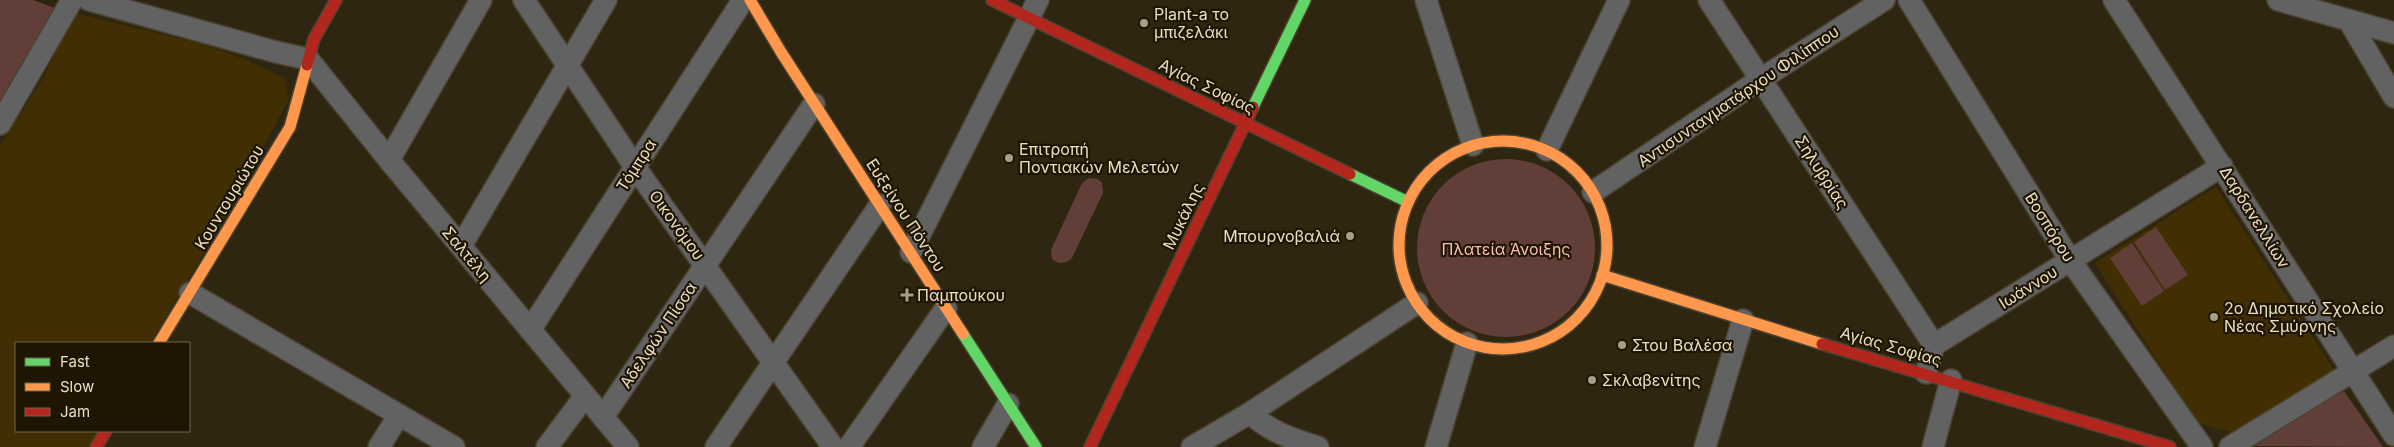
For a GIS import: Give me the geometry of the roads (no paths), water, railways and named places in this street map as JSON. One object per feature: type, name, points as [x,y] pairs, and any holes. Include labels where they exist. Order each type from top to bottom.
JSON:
[{"type":"street","points":[[0,124],[72,0]]},
{"type":"street","points":[[89,0],[276,52],[308,59]]},
{"type":"street","name":"Κουντουριώτου","points":[[160,342],[290,127],[314,39],[336,0]]},
{"type":"street","points":[[389,160],[481,0]]},
{"type":"street","name":"Οικονόμου","points":[[524,0],[635,166],[833,447]]},
{"type":"street","points":[[461,246],[606,0]]},
{"type":"street","name":"Τόμπρα","points":[[530,330],[742,0]]},
{"type":"street","name":"Ευξείνου Πόντου","points":[[750,0],[814,104],[1036,447]]},
{"type":"street","name":"Αγίας Σοφίας","points":[[992,0],[1033,9],[1246,123],[1408,202]]},
{"type":"street","name":"Μυκάλης","points":[[1090,447],[1305,0]]},
{"type":"street","points":[[1426,0],[1473,145]]},
{"type":"street","points":[[1547,150],[1619,0]]},
{"type":"street","name":"Σηλυβρίας","points":[[1709,0],[1934,346]]},
{"type":"street","name":"Αντισυνταγματάρχου Φιλίππου","points":[[1593,192],[1761,79],[1884,0]]},
{"type":"street","name":"Βοσπόρου","points":[[1909,0],[2070,260],[2202,447]]},
{"type":"street","name":"Δαρδανελλίων","points":[[2114,0],[2394,435]]},
{"type":"street","points":[[2278,0],[2394,33]]},
{"type":"street","points":[[911,252],[1033,9]]},
{"type":"street","points":[[2349,21],[2394,97]]},
{"type":"street","name":"Σαλτέλη","points":[[308,59],[389,160],[628,447]]},
{"type":"street","name":"Αδελφών Πίσσα","points":[[603,417],[814,104]]},
{"type":"street","points":[[1507,141],[1547,150],[1564,160],[1580,175],[1593,192],[1606,227],[1606,257],[1595,293],[1585,309],[1572,322],[1556,335],[1536,344],[1496,349],[1467,343],[1447,333],[1436,324],[1417,303],[1403,273],[1400,235],[1408,202],[1420,183],[1435,166],[1453,154],[1473,145],[1507,141]]},
{"type":"street","name":"Ιωάννου","points":[[1934,346],[2222,166]]},
{"type":"street","points":[[716,447],[880,205]]},
{"type":"street","name":"Αγίας Σοφίας","points":[[1602,275],[1743,320],[1950,380],[2170,447]]},
{"type":"street","points":[[190,293],[454,447]]},
{"type":"street","points":[[1192,447],[1250,413],[1417,303]]},
{"type":"street","points":[[850,447],[946,308]]},
{"type":"street","points":[[1705,447],[1743,320]]},
{"type":"street","points":[[1436,447],[1467,343]]},
{"type":"street","points":[[1926,373],[1934,346]]},
{"type":"street","points":[[2230,447],[2394,346]]},
{"type":"street","points":[[1933,447],[1950,380]]},
{"type":"street","points":[[547,447],[585,396]]},
{"type":"street","points":[[983,447],[1008,404]]},
{"type":"street","points":[[1250,413],[1264,426],[1282,436],[1318,447]]},
{"type":"street","points":[[379,447],[399,415]]},
{"type":"street","points":[[96,447],[105,432]]},
{"type":"place","name":"Plant-a το μπιζελάκι","points":[[1144,23]]},
{"type":"place","name":"Επιτροπή Ποντιακών Μελετών","points":[[1009,158]]},
{"type":"place","name":"Μπουρνοβαλιά","points":[[1350,236]]},
{"type":"place","name":"Παμπούκου","points":[[907,295]]},
{"type":"place","name":"2ο Δημοτικό Σχολείο Νέας Σμύρνης","points":[[2214,317]]},
{"type":"place","name":"Στου Βαλέσα","points":[[1622,345]]},
{"type":"place","name":"Σκλαβενίτης","points":[[1592,380]]},
{"type":"park label","name":"Πλατεία Άνοιξης","points":[[1506,249]]}]
